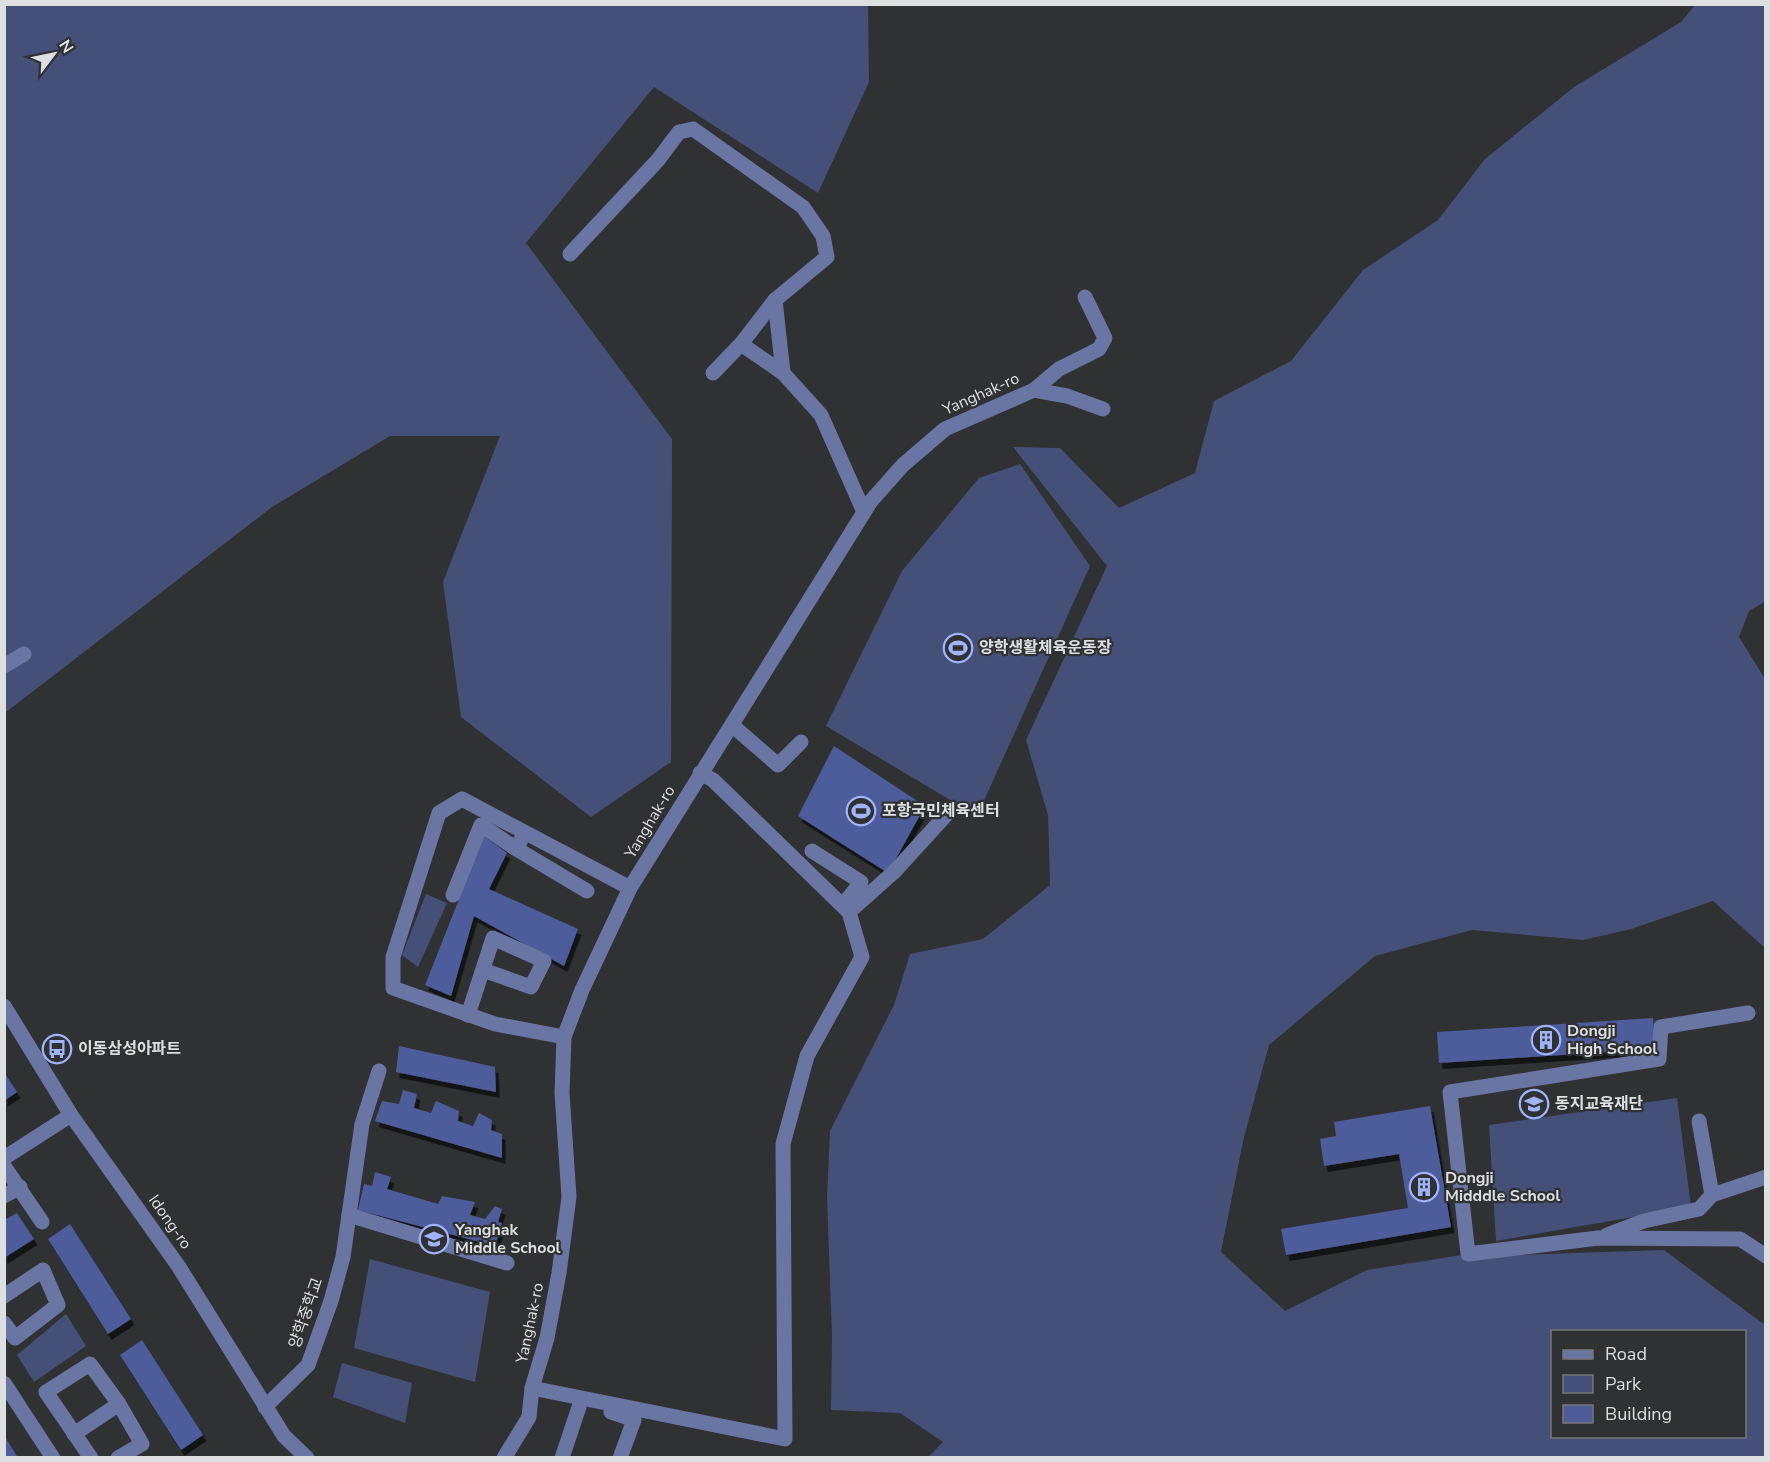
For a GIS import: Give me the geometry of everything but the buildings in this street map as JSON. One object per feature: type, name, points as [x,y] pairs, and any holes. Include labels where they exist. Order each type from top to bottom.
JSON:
[{"type":"street","points":[[570,254],[658,160],[679,132],[693,129],[803,207],[823,236],[826,257],[775,300],[741,344],[713,373]]},
{"type":"street","points":[[1034,390],[1059,369],[1099,349],[1105,338],[1084,297]]},
{"type":"street","points":[[775,300],[783,373]]},
{"type":"street","points":[[741,344],[783,373],[822,415],[864,513]]},
{"type":"street","name":"Yanghak-ro","points":[[504,1458],[529,1417],[531,1394],[547,1338],[569,1197],[562,1093],[564,1037],[582,990],[630,888],[864,513],[903,465],[945,429],[1034,390],[1068,396],[1103,410]]},
{"type":"street","points":[[4,666],[24,654]]},
{"type":"street","points":[[733,726],[778,765],[801,742]]},
{"type":"street","points":[[531,1394],[784,1439],[783,1144],[807,1056],[862,957],[846,908],[713,780],[700,773]]},
{"type":"street","points":[[564,1037],[495,1024],[393,988],[393,957],[439,813],[462,799],[630,888]]},
{"type":"street","points":[[846,908],[894,872],[947,814]]},
{"type":"street","points":[[453,895],[480,825],[586,891]]},
{"type":"street","points":[[515,848],[526,833]]},
{"type":"street","points":[[812,851],[861,882],[846,908]]},
{"type":"street","points":[[468,1015],[483,970]]},
{"type":"street","name":"Idong-ro","points":[[4,1006],[9,1026],[179,1267],[284,1436],[307,1458]]},
{"type":"street","points":[[1748,1013],[1661,1027],[1659,1059],[1450,1092],[1468,1254],[1599,1238],[1740,1239],[1766,1256]]},
{"type":"street","name":"양학중학교","points":[[265,1407],[308,1365],[343,1257],[362,1124],[379,1071]]},
{"type":"street","points":[[4,1158],[72,1114]]},
{"type":"street","points":[[1699,1121],[1712,1196]]},
{"type":"street","points":[[4,1166],[42,1222]]},
{"type":"street","points":[[1599,1238],[1644,1221],[1699,1209],[1712,1196],[1766,1177]]},
{"type":"street","points":[[4,1196],[20,1187]]},
{"type":"street","points":[[349,1215],[507,1263]]},
{"type":"street","points":[[4,1296],[43,1270],[58,1305],[10,1342],[4,1323]]},
{"type":"street","points":[[91,1458],[46,1392],[90,1364],[119,1404],[142,1444],[118,1458]]},
{"type":"street","points":[[4,1383],[53,1458]]},
{"type":"street","points":[[531,1394],[579,1407],[613,1412],[634,1420],[620,1458]]},
{"type":"street","points":[[74,1434],[119,1404]]},
{"type":"street","points":[[562,1458],[579,1407]]},
{"type":"green space","points":[[5,5],[868,5],[869,82],[818,193],[654,87],[526,243],[672,439],[671,762],[591,817],[461,717],[443,582],[500,436],[390,436],[272,507],[5,713]]},
{"type":"green space","points":[[1695,5],[1765,5],[1766,601],[1749,611],[1739,637],[1765,679],[1765,948],[1713,901],[1631,929],[1583,940],[1472,930],[1375,956],[1269,1045],[1244,1137],[1221,1252],[1285,1311],[1367,1270],[1468,1254],[1483,1256],[1664,1250],[1765,1325],[1765,1457],[928,1457],[943,1442],[900,1413],[831,1410],[832,1335],[827,1198],[830,1131],[894,1005],[910,954],[983,939],[1050,885],[1048,815],[1026,740],[1107,566],[1013,447],[1060,448],[1119,508],[1195,473],[1214,401],[1291,361],[1363,270],[1438,220],[1485,159],[1574,87],[1681,22]]},
{"type":"green space","name":"양학생활체육운동장","points":[[1020,464],[1090,566],[977,816],[826,726],[902,571],[979,478]]},
{"type":"green space","points":[[426,894],[447,903],[418,967],[402,955]]},
{"type":"green space","points":[[1677,1098],[1691,1207],[1496,1241],[1489,1125]]},
{"type":"green space","points":[[370,1259],[490,1292],[475,1382],[354,1348]]},
{"type":"green space","points":[[66,1314],[86,1346],[34,1382],[17,1355]]},
{"type":"green space","points":[[342,1363],[412,1383],[405,1423],[333,1397]]},
{"type":"place","name":"양학생활체육운동장","points":[[958,648]]},
{"type":"place","name":"포항국민체육센터","points":[[861,811]]},
{"type":"place","name":"Dongji High School","points":[[1546,1040]]},
{"type":"place","name":"이동삼성아파트","points":[[57,1049]]},
{"type":"place","name":"동지교육재단","points":[[1534,1104]]},
{"type":"place","name":"Dongji Midddle School","points":[[1424,1187]]},
{"type":"place","name":"Yanghak Middle School","points":[[434,1239]]}]
